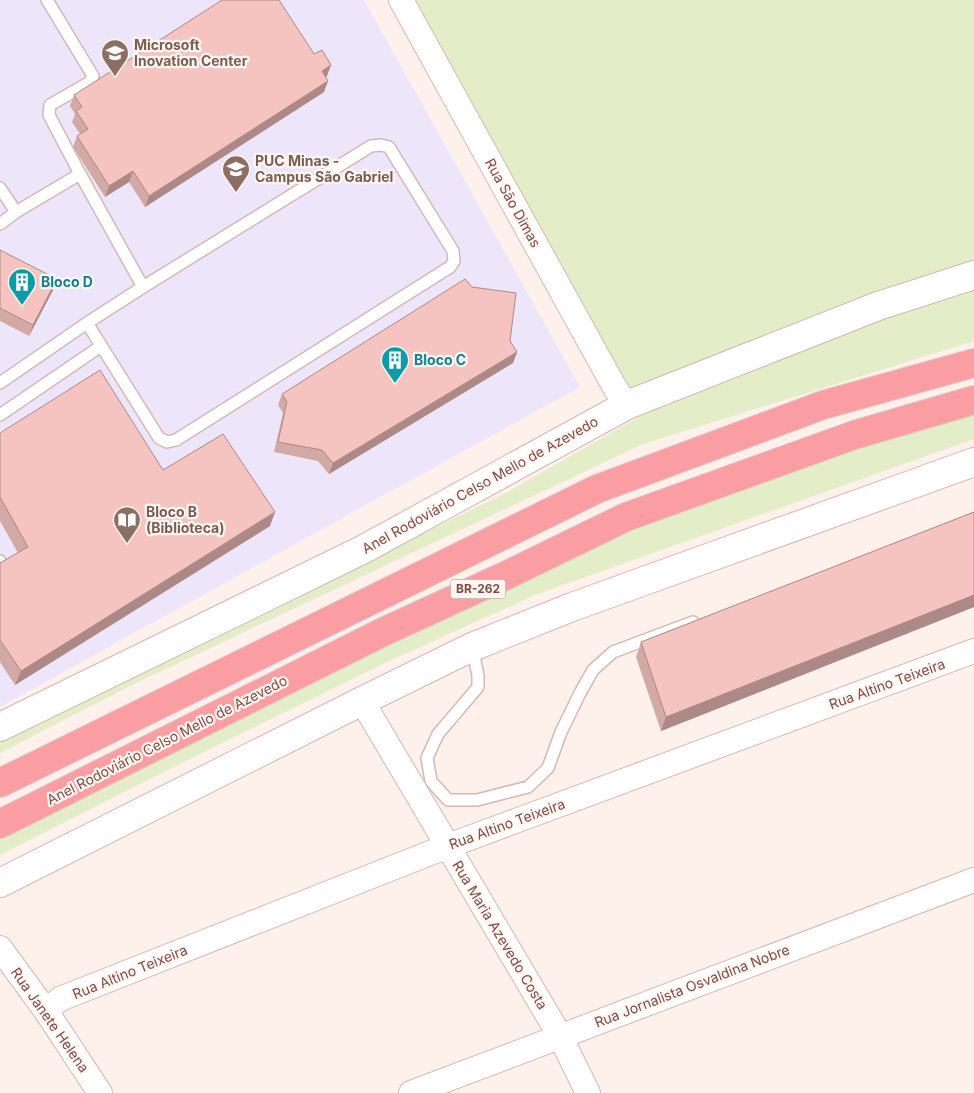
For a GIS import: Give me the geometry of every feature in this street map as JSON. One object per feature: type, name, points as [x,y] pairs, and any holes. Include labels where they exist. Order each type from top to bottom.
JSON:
[{"type":"highway","name":"BR-262","points":[[0,783],[597,489],[823,404],[974,363]]},
{"type":"highway","name":"Anel Rodoviário Celso Mello de Azevedo","points":[[0,824],[383,632],[514,572],[626,517],[854,435],[974,400]]},
{"type":"main road","name":"Anel Rodoviário Celso Mello de Azevedo","points":[[0,726],[364,549],[628,404],[878,306],[974,275]]},
{"type":"main road","points":[[0,884],[362,700],[472,647],[628,586],[974,462]]},
{"type":"street","name":"Rua São Dimas","points":[[401,0],[615,388],[628,404]]},
{"type":"street","name":"Rua Altino Teixeira","points":[[46,1012],[60,999],[448,846],[974,651]]},
{"type":"street","name":"Rua Maria Azevedo Costa","points":[[362,700],[560,1036],[588,1093]]},
{"type":"street","name":"Rua Jornalista Osvaldina Nobre","points":[[410,1093],[974,880]]},
{"type":"street","name":"Rua Janete Helena","points":[[0,948],[46,1012],[100,1093]]},
{"type":"lane","points":[[47,0],[93,76],[90,82],[50,105],[50,115],[53,124],[143,287]]},
{"type":"lane","points":[[0,383],[87,323],[143,287],[372,146],[381,144],[389,147],[453,251],[454,261],[450,267],[176,440],[167,442],[159,438],[87,323]]},
{"type":"lane","points":[[0,224],[16,212],[80,174]]},
{"type":"lane","points":[[0,188],[16,212]]},
{"type":"lane","points":[[0,415],[101,346]]},
{"type":"lane","points":[[0,561],[2,566],[0,569]]},
{"type":"lane","points":[[472,647],[478,675],[478,687],[438,734],[427,758],[431,781],[448,800],[477,800],[528,786],[548,768],[561,732],[593,670],[613,652],[706,618]]},
{"type":"shaded area","name":"PUC Minas - Campus São Gabriel","points":[[0,0],[364,0],[580,387],[0,707]]},
{"type":"green space","points":[[406,0],[974,0],[974,275],[627,405]]},
{"type":"green space","points":[[974,289],[974,341],[643,444],[132,685],[0,753],[0,739],[506,493],[646,413],[854,326]]},
{"type":"green space","points":[[974,413],[974,439],[535,595],[385,663],[0,855],[0,838],[320,675],[505,587],[686,507],[914,428]]},
{"type":"building","points":[[222,0],[279,0],[314,54],[322,50],[331,65],[322,71],[328,81],[149,196],[133,171],[109,186],[77,136],[88,129],[76,111],[82,107],[74,95]]},
{"type":"building","name":"Bloco D","points":[[0,250],[57,279],[33,325],[0,308]]},
{"type":"building","name":"Bloco C","points":[[465,279],[472,287],[516,293],[510,341],[517,352],[333,463],[322,450],[278,442],[287,402],[282,394]]},
{"type":"building","name":"Bloco B (Biblioteca)","points":[[100,370],[163,470],[223,434],[275,512],[21,671],[0,640],[0,563],[28,547],[0,497],[0,433]]},
{"type":"building","points":[[974,512],[974,595],[666,717],[641,642]]},
{"type":"place","name":"Microsoft Inovation Center","points":[[115,77]]},
{"type":"place","name":"PUC Minas - Campus São Gabriel","points":[[236,193]]},
{"type":"place","name":"Bloco D","points":[[22,306]]},
{"type":"place","name":"Bloco C","points":[[395,384]]},
{"type":"place","name":"Bloco B (Biblioteca)","points":[[127,544]]}]
